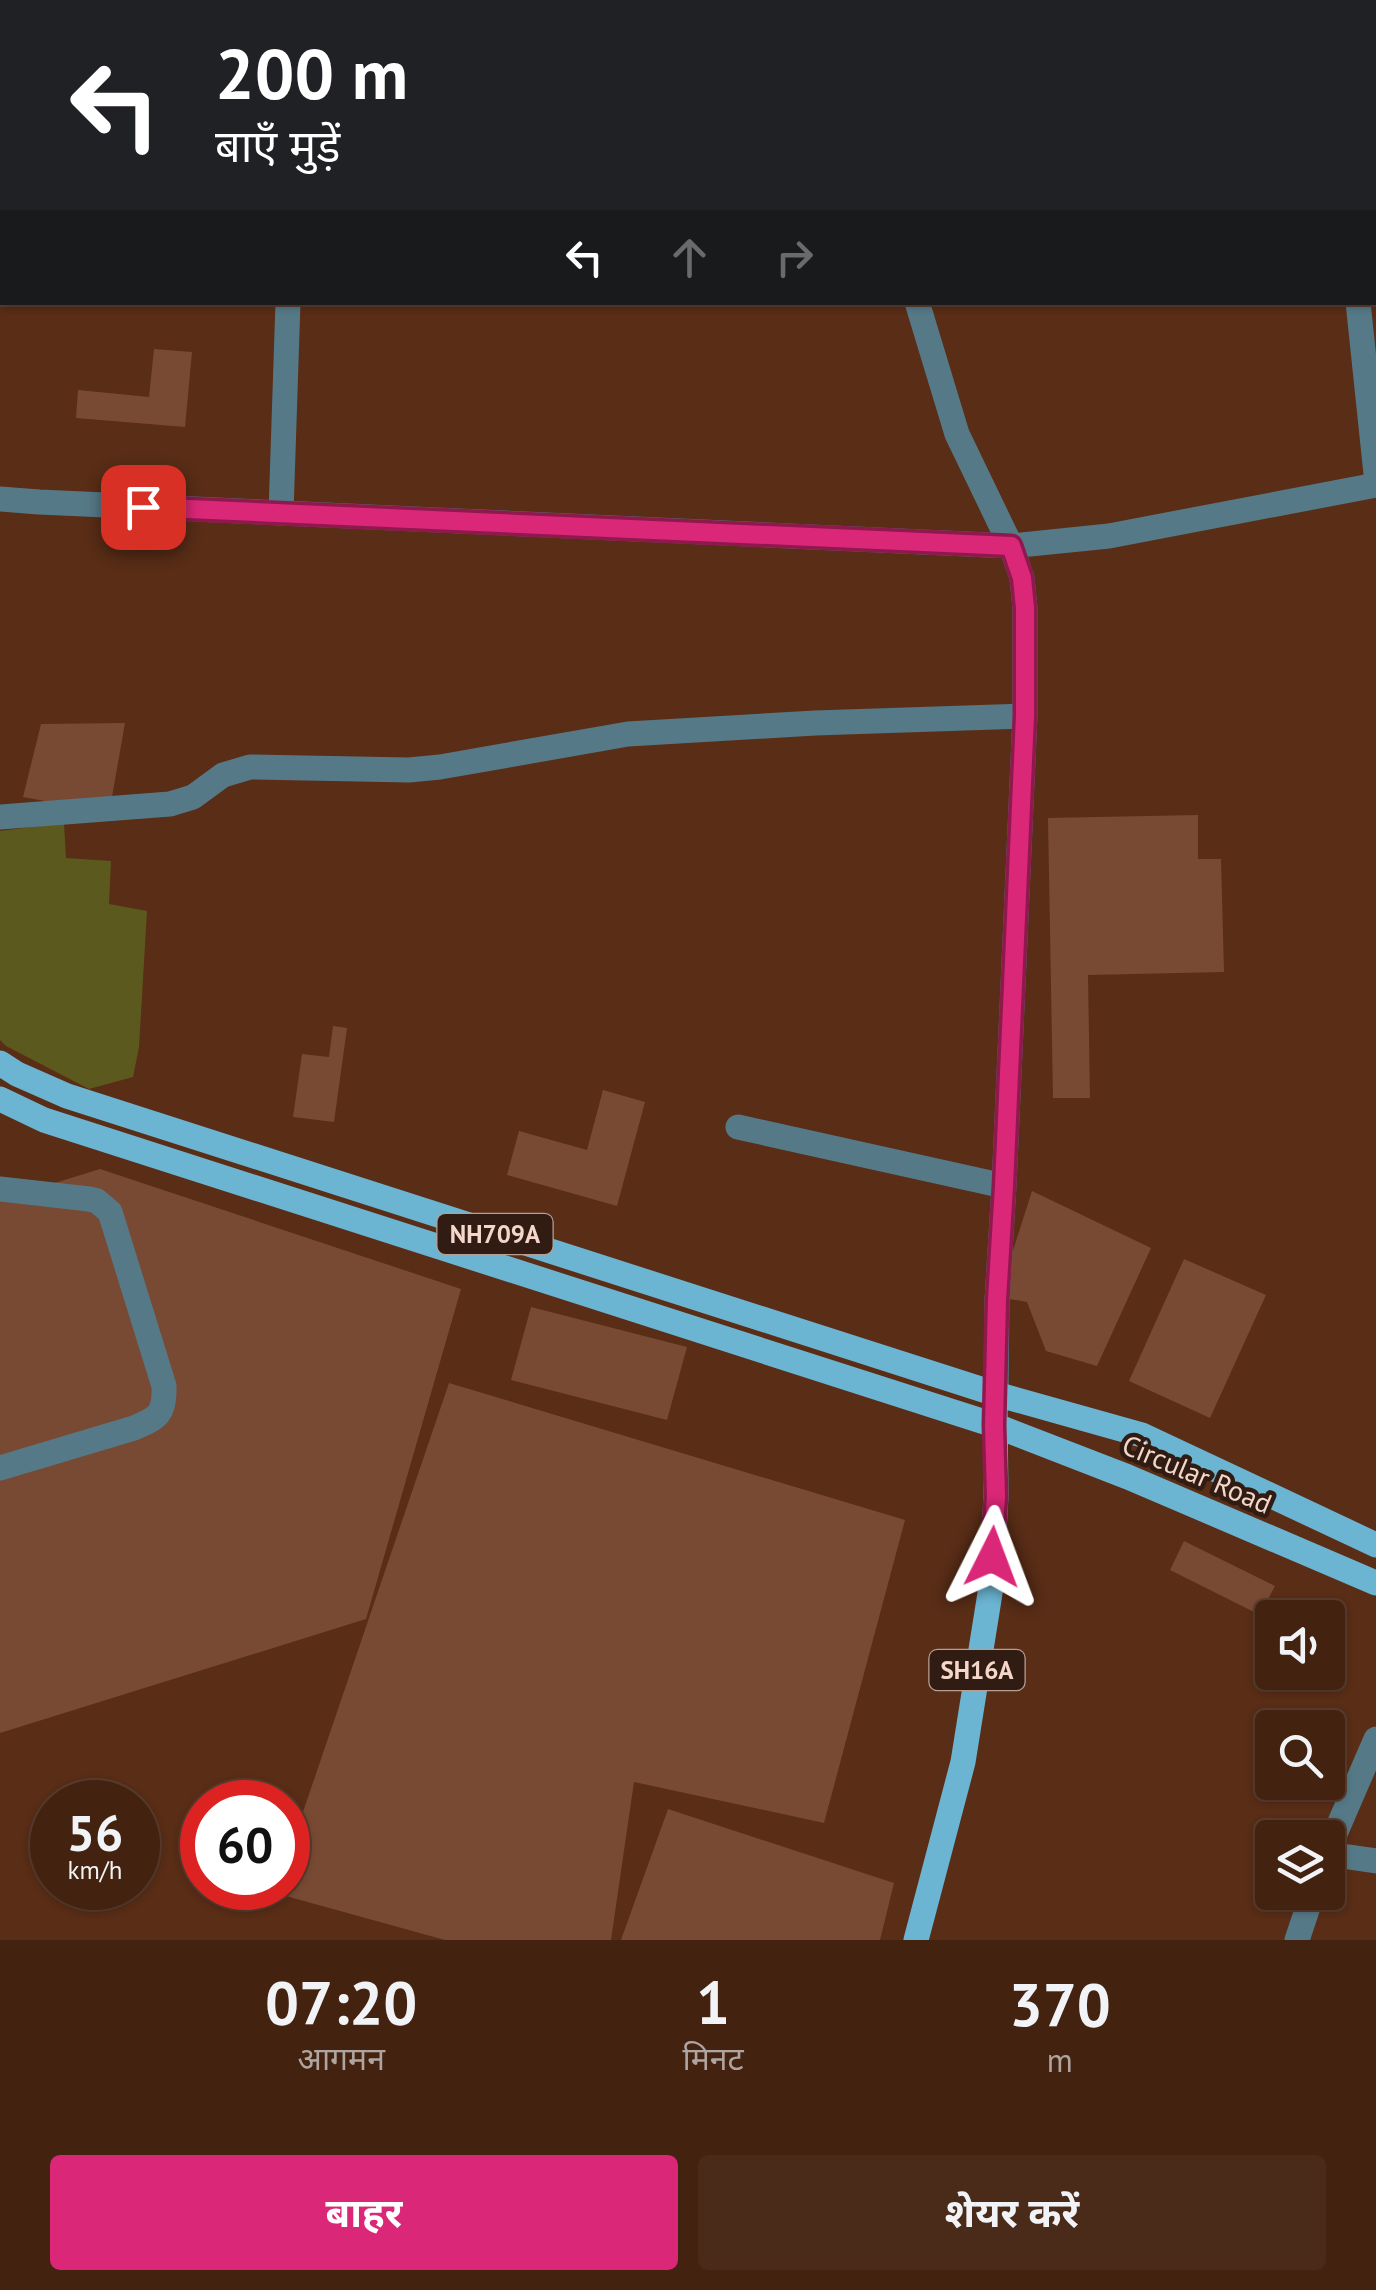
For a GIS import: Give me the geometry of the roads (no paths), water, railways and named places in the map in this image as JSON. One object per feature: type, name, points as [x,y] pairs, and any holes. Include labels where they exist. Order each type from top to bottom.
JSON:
[{"type":"main road","name":"NH709A","points":[[0,1062],[66,1096],[996,1394],[1142,1435],[1376,1544]]},
{"type":"main road","name":"NH709A","points":[[0,1099],[44,1120],[994,1425]]},
{"type":"main road","name":"SH16A","points":[[916,1940],[963,1762],[990,1587],[996,1496],[996,1394]]},
{"type":"main road","name":"Circular Road","points":[[994,1425],[1128,1477],[1376,1583]]},
{"type":"street","points":[[282,513],[288,305]]},
{"type":"street","points":[[918,305],[956,434],[1011,546],[1022,578],[1025,608],[1025,716],[997,1300],[996,1394]]},
{"type":"street","points":[[1358,305],[1376,474]]},
{"type":"street","points":[[0,498],[1011,546],[1109,536],[1376,484]]},
{"type":"street","points":[[0,817],[170,804],[192,798],[223,775],[250,767],[409,770],[628,734],[815,722],[1025,716]]},
{"type":"street","points":[[738,1127],[1004,1186]]},
{"type":"street","points":[[0,1189],[89,1199],[110,1212],[164,1386],[164,1403],[151,1421],[134,1428],[0,1468]]},
{"type":"street","points":[[1342,1820],[1376,1740]]},
{"type":"street","points":[[1345,1855],[1376,1861]]},
{"type":"street","points":[[1296,1940],[1307,1910]]}]
